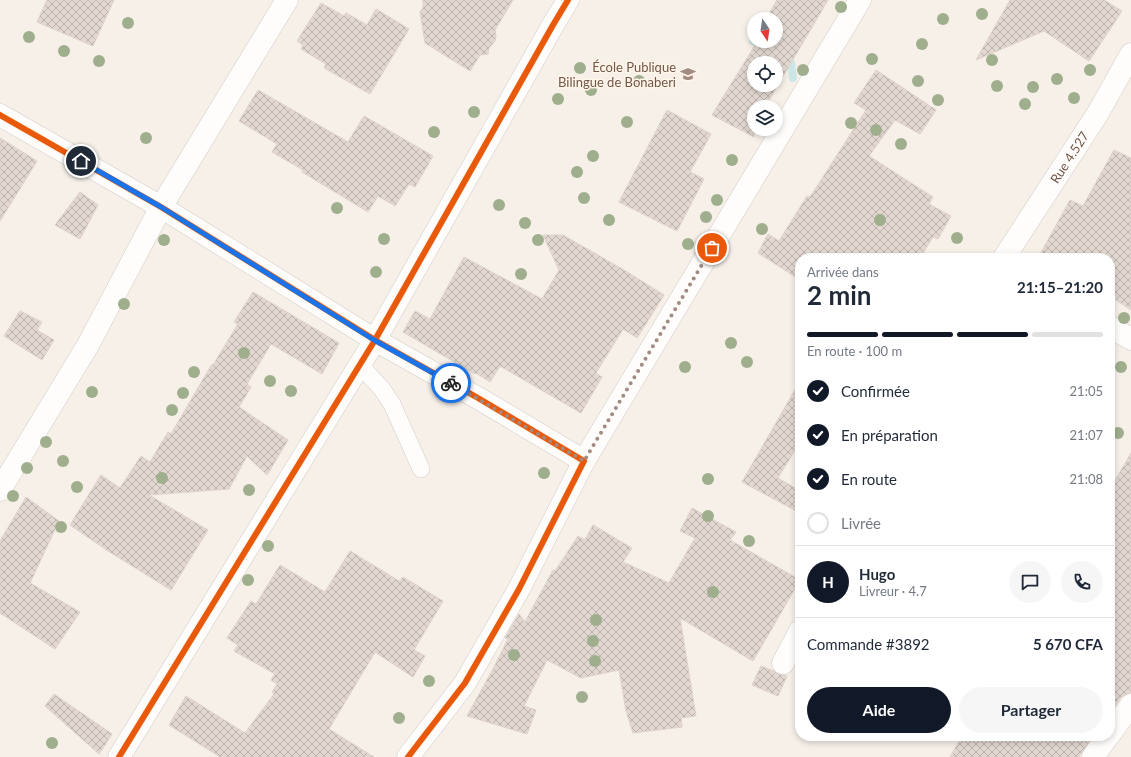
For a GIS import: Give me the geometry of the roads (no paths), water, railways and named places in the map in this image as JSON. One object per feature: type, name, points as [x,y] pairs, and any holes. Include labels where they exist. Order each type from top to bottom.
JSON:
[{"type":"street","points":[[0,490],[88,345],[161,207],[287,0]]},
{"type":"street","points":[[119,757],[374,340],[568,0]]},
{"type":"street","points":[[408,757],[465,683],[519,589],[584,461],[860,0]]},
{"type":"street","name":"Rue 4.527","points":[[1007,253],[1098,113],[1131,54]]},
{"type":"street","points":[[0,115],[161,207],[374,340],[478,398],[584,461]]},
{"type":"street","points":[[1115,330],[1131,339]]},
{"type":"street","points":[[783,663],[795,641]]},
{"type":"street","points":[[1115,727],[1131,705]]},
{"type":"street","points":[[1092,757],[1104,741]]},
{"type":"lane","points":[[359,364],[382,389],[392,404],[420,469]]},
{"type":"waterway","points":[[783,58],[791,63],[793,78]]},
{"type":"place","name":"École Publique Bilingue de Bonaberi","points":[[688,74]]}]
